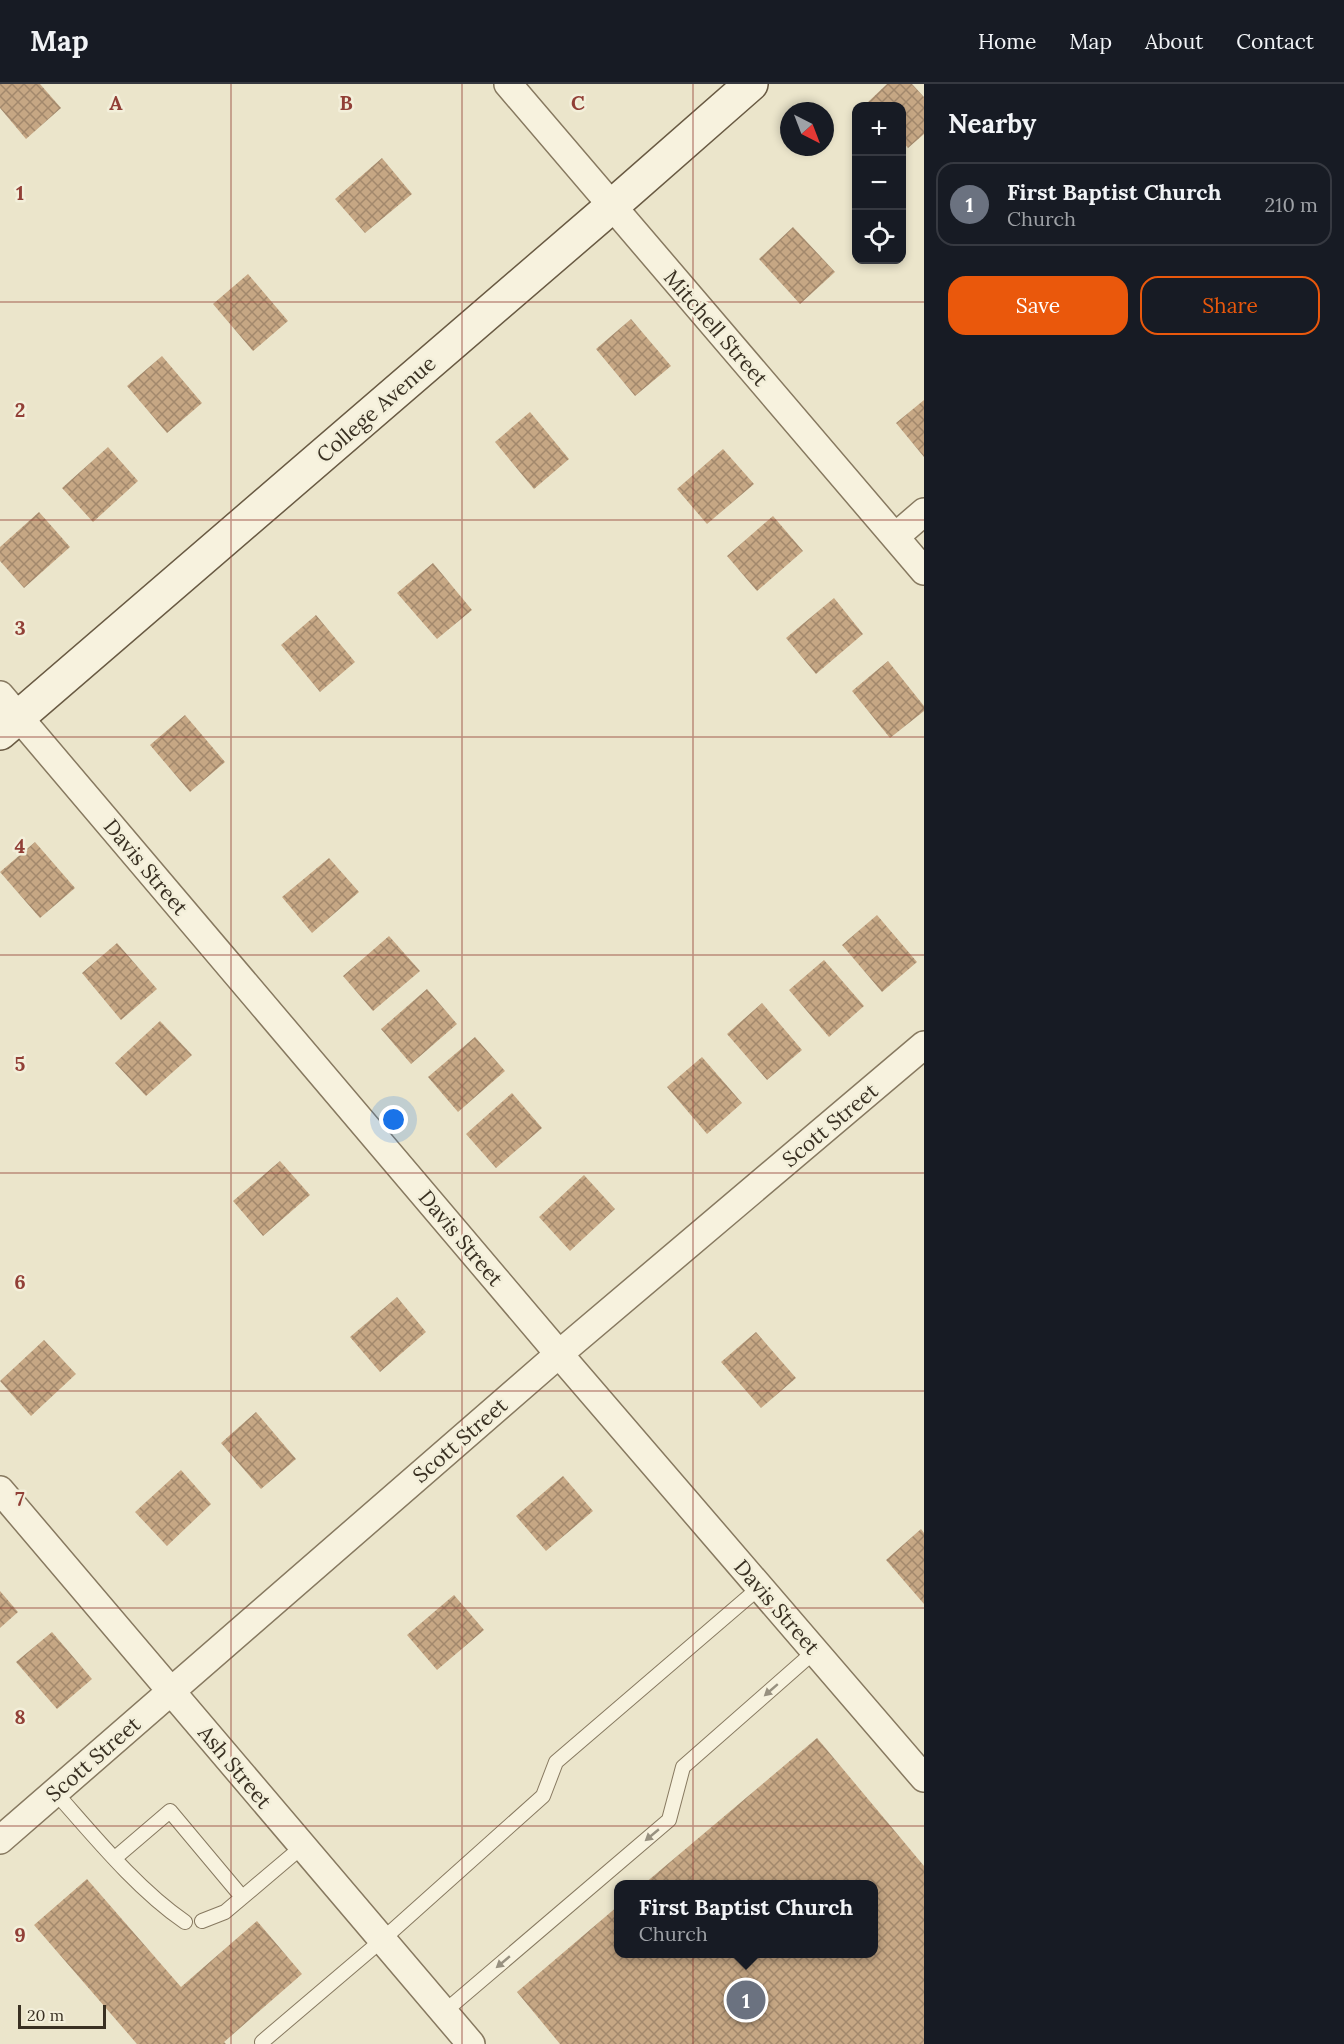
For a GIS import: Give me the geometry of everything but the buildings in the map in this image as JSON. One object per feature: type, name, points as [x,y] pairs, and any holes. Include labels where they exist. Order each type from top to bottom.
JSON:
[{"type":"street","name":"Mitchell Street","points":[[508,84],[924,571]]},
{"type":"street","name":"College Avenue","points":[[6,715],[612,206],[751,84]]},
{"type":"street","points":[[895,537],[924,512]]},
{"type":"street","name":"Davis Street","points":[[6,715],[924,1778]]},
{"type":"street","name":"Scott Street","points":[[0,1840],[559,1354],[924,1045]]},
{"type":"street","name":"Ash Street","points":[[0,1490],[471,2044]]},
{"type":"lane","points":[[262,2042],[382,1940],[543,1796],[556,1762],[760,1587]]},
{"type":"lane","points":[[444,2012],[669,1820],[683,1767],[815,1651]]},
{"type":"lane","points":[[55,1792],[115,1858],[166,1909],[185,1922]]},
{"type":"lane","points":[[115,1858],[170,1811],[242,1897]]},
{"type":"lane","points":[[202,1921],[225,1912],[303,1846]]},
{"type":"place","name":"First Baptist Church","points":[[746,2000]]}]
